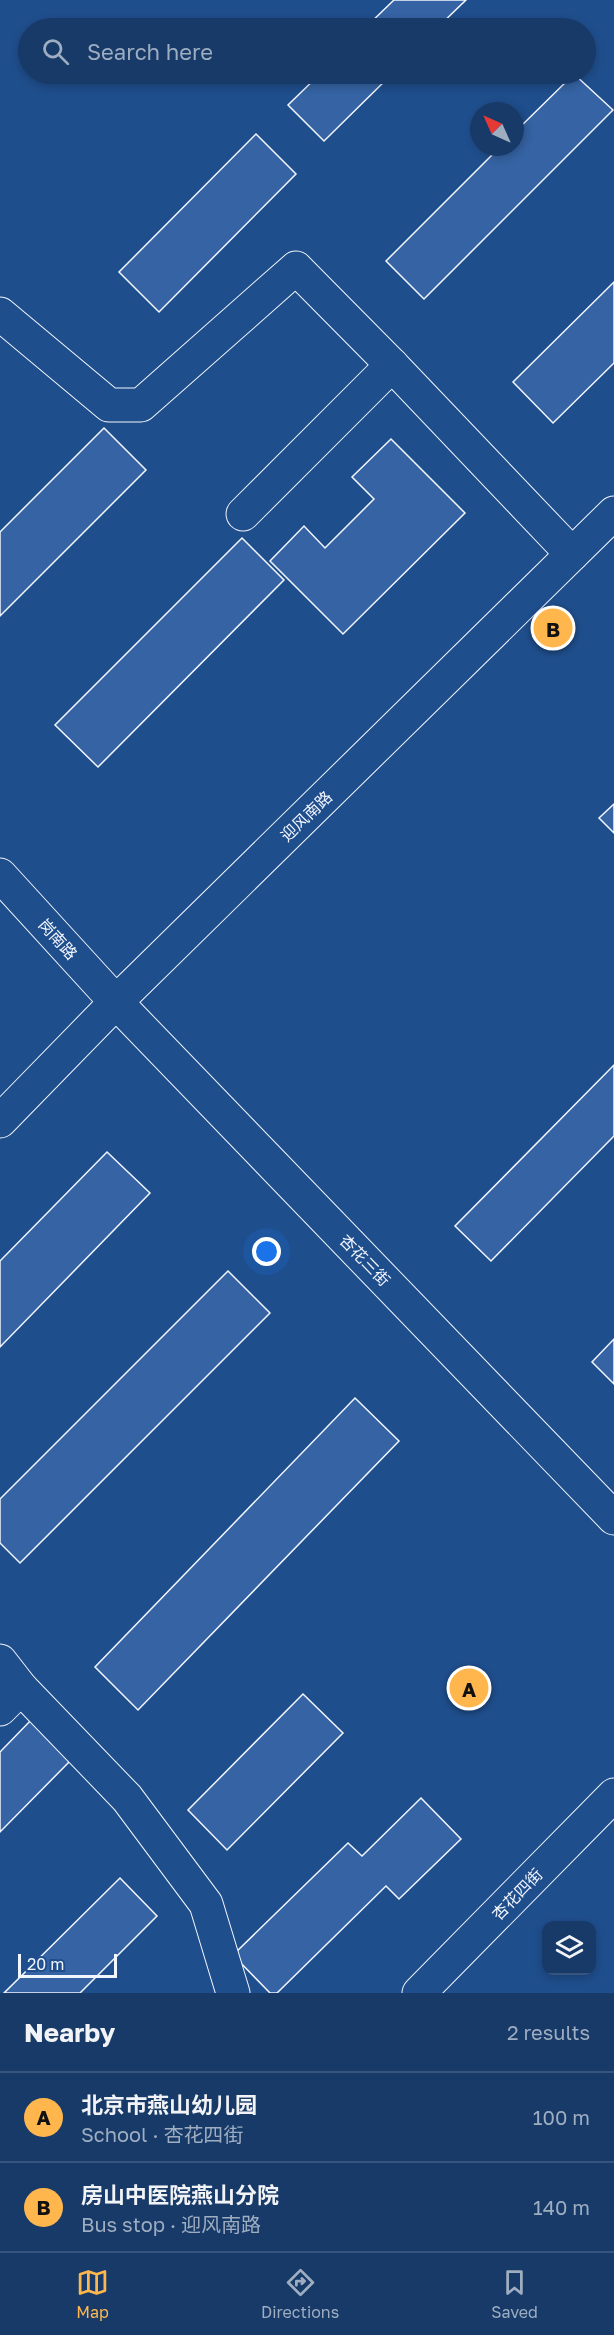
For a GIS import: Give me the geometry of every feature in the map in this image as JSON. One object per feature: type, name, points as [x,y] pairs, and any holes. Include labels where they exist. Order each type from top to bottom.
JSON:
[{"type":"street","points":[[0,314],[109,405],[141,405],[296,268],[572,554]]},
{"type":"street","points":[[243,514],[392,365]]},
{"type":"street","name":"迎风南路","points":[[0,1121],[116,1002],[614,513]]},
{"type":"street","name":"岗南路","points":[[0,875],[116,1002]]},
{"type":"street","name":"杏花三街","points":[[116,1002],[614,1518]]},
{"type":"street","points":[[0,1661],[10,1699],[127,1798],[206,1904],[233,1993]]},
{"type":"street","name":"杏花四街","points":[[419,1993],[614,1795]]},
{"type":"building","points":[[394,0],[466,0],[447,18],[375,18]]},
{"type":"building","points":[[310,84],[382,84],[324,141],[288,105]]},
{"type":"building","points":[[564,84],[585,84],[613,110],[424,299],[386,261],[491,156],[524,156],[524,123]]},
{"type":"building","points":[[256,134],[296,174],[159,312],[119,272]]},
{"type":"building","points":[[614,282],[614,363],[553,423],[513,382]]},
{"type":"building","points":[[104,428],[146,470],[0,616],[0,532]]},
{"type":"building","points":[[391,439],[465,513],[343,634],[270,561],[304,526],[325,548],[374,499],[352,477]]},
{"type":"building","points":[[242,538],[284,580],[98,767],[55,725]]},
{"type":"building","points":[[614,804],[614,833],[599,818]]},
{"type":"building","points":[[614,1065],[614,1136],[491,1261],[455,1226]]},
{"type":"building","points":[[107,1152],[150,1193],[0,1347],[0,1261]]},
{"type":"building","points":[[228,1271],[270,1313],[20,1563],[0,1543],[0,1499]]},
{"type":"building","points":[[614,1339],[614,1384],[592,1362]]},
{"type":"building","points":[[355,1398],[399,1441],[138,1710],[95,1667]]},
{"type":"building","points":[[303,1694],[343,1733],[227,1850],[188,1810]]},
{"type":"building","points":[[33,1718],[73,1758],[0,1832],[0,1752]]},
{"type":"building","points":[[421,1798],[461,1839],[399,1899],[386,1886],[277,1993],[270,1993],[233,1955],[348,1843],[362,1856]]},
{"type":"building","points":[[120,1878],[157,1916],[80,1993],[4,1993]]},
{"type":"place","name":"房山中医院燕山分院","points":[[553,628]]},
{"type":"place","name":"北京市燕山幼儿园","points":[[469,1688]]}]
